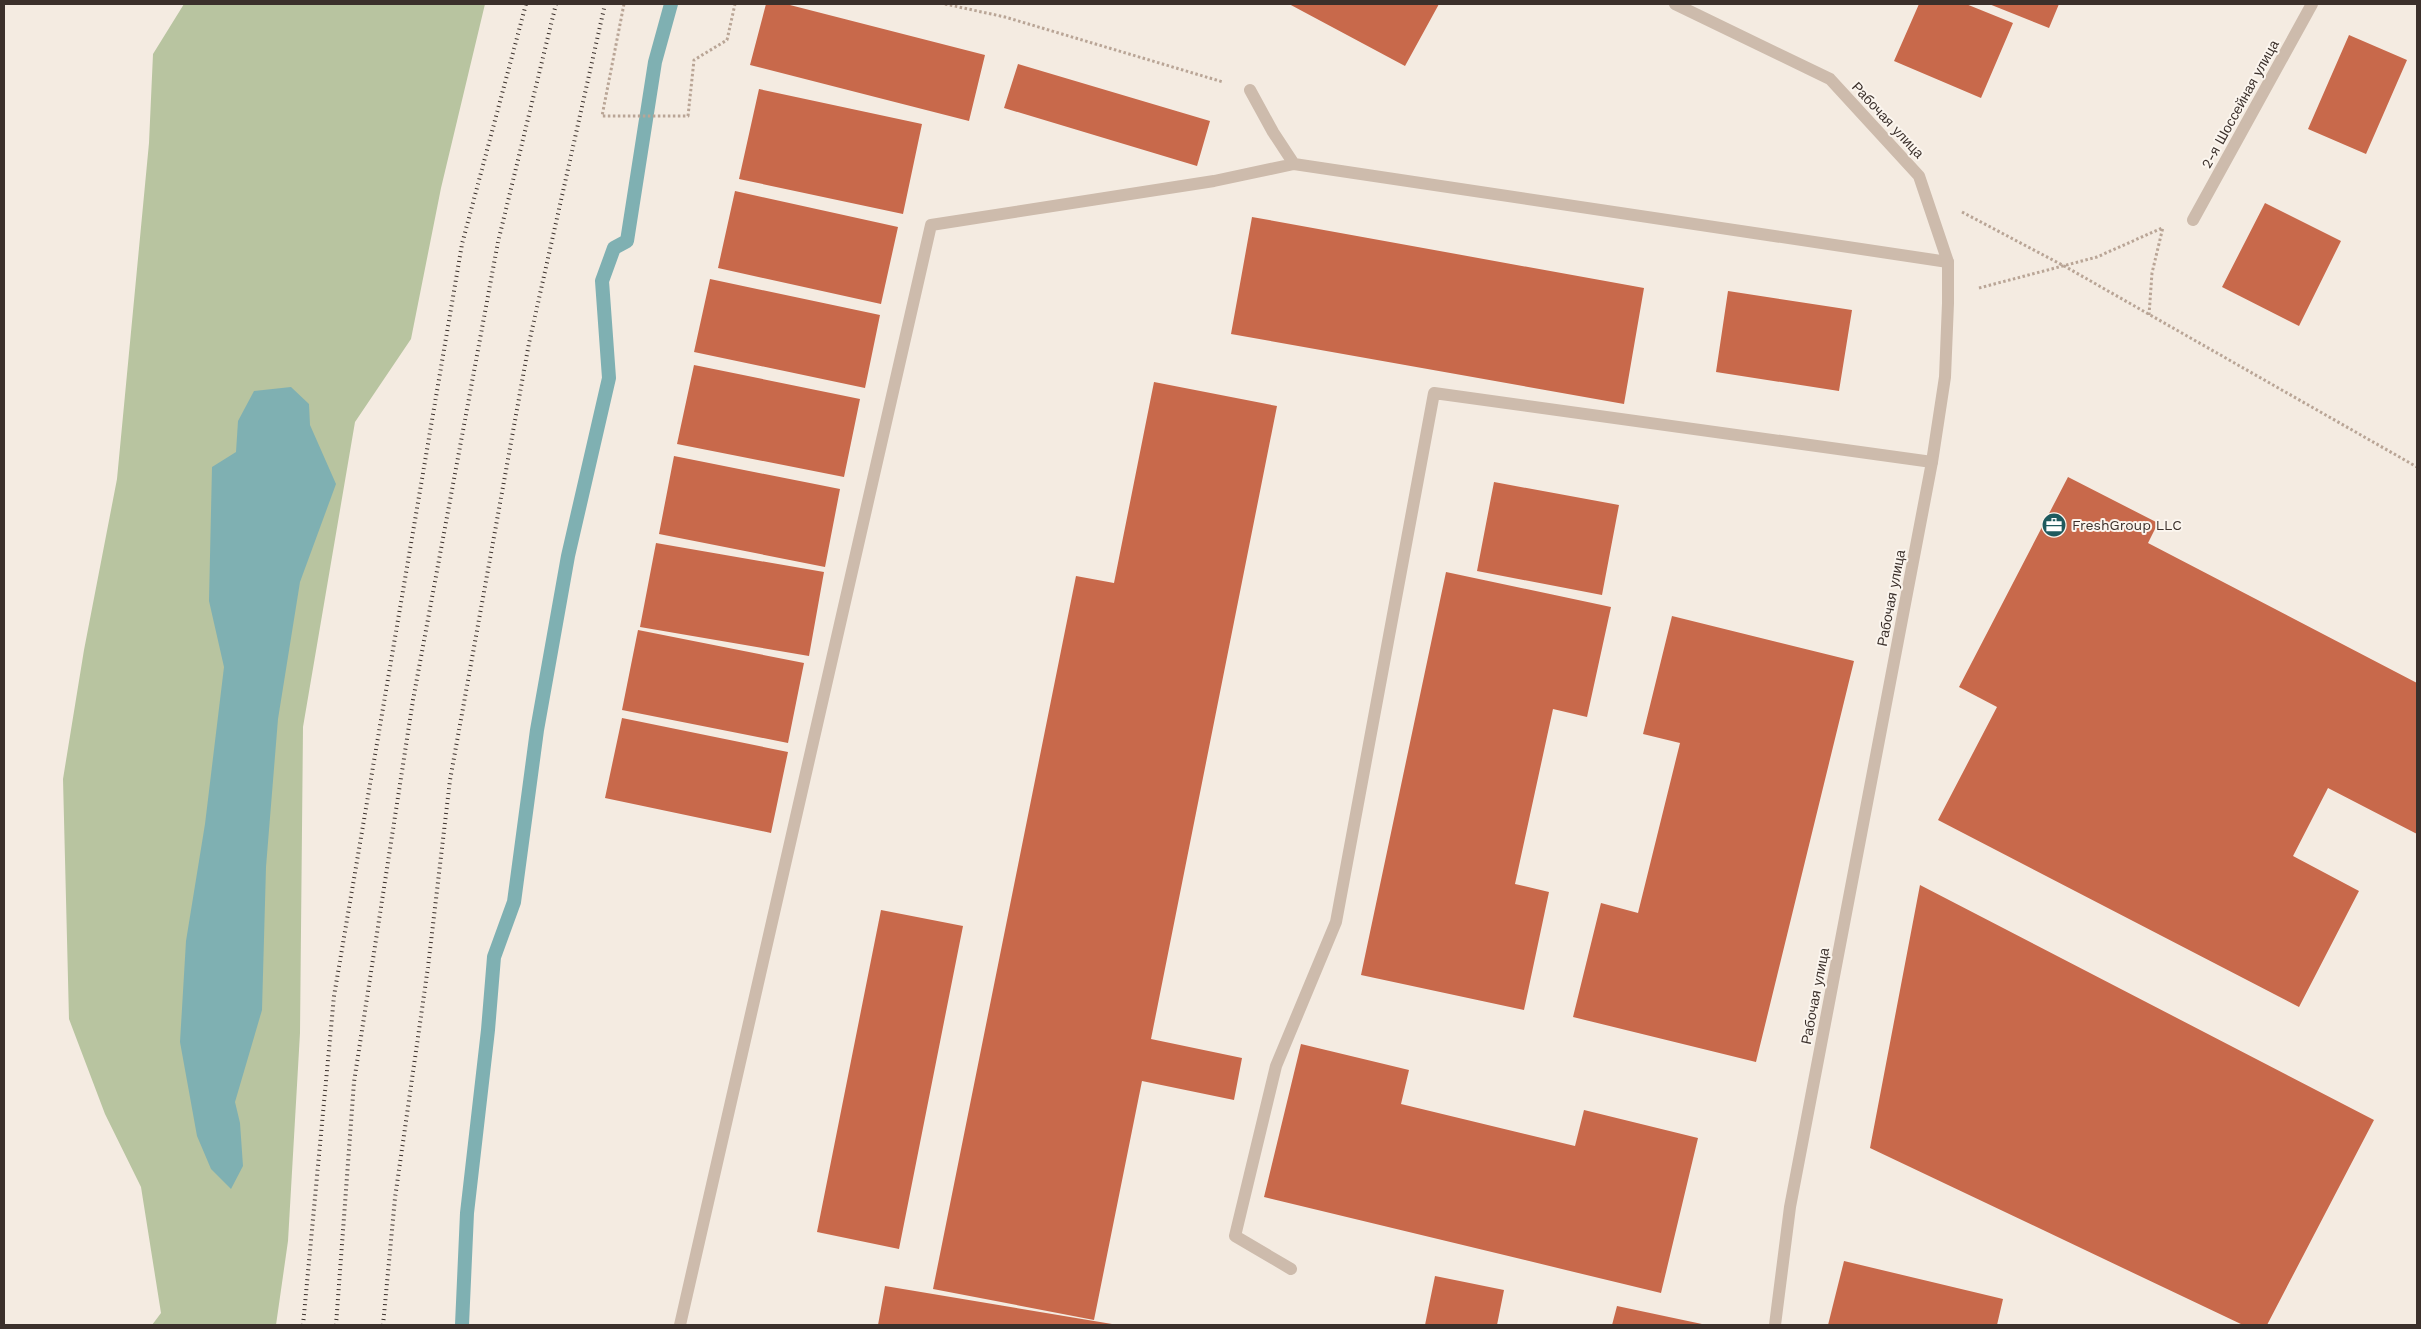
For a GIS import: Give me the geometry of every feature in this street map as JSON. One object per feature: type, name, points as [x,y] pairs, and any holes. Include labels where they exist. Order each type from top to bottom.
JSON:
[{"type":"street","name":"Рабочая улица","points":[[1675,4],[1830,79],[1919,176],[1948,262],[1945,377],[1932,462],[1790,1207],[1775,1325]]},
{"type":"street","name":"2-я Шоссейная улица","points":[[2193,220],[2312,4]]},
{"type":"street","points":[[1250,90],[1273,132],[1294,164]]},
{"type":"street","points":[[680,1325],[931,225],[1214,181],[1294,164],[1948,262]]},
{"type":"street","points":[[1292,1269],[1235,1236],[1276,1066],[1336,922],[1434,393],[1932,462]]},
{"type":"path","points":[[624,4],[602,116],[688,116],[694,60],[727,40],[735,4]]},
{"type":"path","points":[[945,4],[1005,17],[1250,90]]},
{"type":"path","points":[[1926,197],[1974,217],[2066,267],[2417,467]]},
{"type":"path","points":[[1948,303],[1975,290],[2040,271],[2066,267],[2104,254],[2162,228],[2193,220]]},
{"type":"path","points":[[2149,315],[2152,273],[2162,228]]},
{"type":"green space","points":[[184,4],[485,4],[441,188],[411,339],[355,422],[303,727],[300,1033],[288,1241],[276,1325],[152,1325],[161,1313],[141,1187],[105,1114],[69,1019],[63,779],[84,650],[117,479],[149,143],[153,54]]},
{"type":"water","points":[[291,387],[309,404],[310,425],[336,484],[300,582],[278,719],[266,867],[262,1010],[235,1102],[240,1123],[243,1166],[231,1189],[211,1169],[197,1136],[180,1042],[186,941],[205,824],[224,667],[209,601],[212,467],[236,452],[238,421],[254,391]]},
{"type":"building","points":[[766,4],[786,4],[985,55],[969,121],[750,65]]},
{"type":"building","points":[[1289,4],[1439,4],[1405,66]]},
{"type":"building","points":[[1919,4],[1966,4],[2013,23],[1981,98],[1894,61]]},
{"type":"building","points":[[1989,4],[2059,4],[2049,28]]},
{"type":"building","points":[[2349,35],[2407,60],[2366,154],[2308,129]]},
{"type":"building","points":[[1018,64],[1210,121],[1197,166],[1004,108]]},
{"type":"building","points":[[759,89],[922,124],[903,214],[739,179]]},
{"type":"building","points":[[735,191],[898,227],[881,304],[718,268]]},
{"type":"building","points":[[2265,203],[2341,241],[2299,326],[2222,287]]},
{"type":"building","points":[[1252,217],[1644,288],[1624,404],[1231,334]]},
{"type":"building","points":[[710,279],[880,315],[865,388],[694,352]]},
{"type":"building","points":[[1728,291],[1852,310],[1839,391],[1716,372]]},
{"type":"building","points":[[694,365],[860,399],[844,477],[677,444]]},
{"type":"building","points":[[1154,382],[1277,406],[1151,1039],[1242,1058],[1234,1100],[1142,1081],[1094,1320],[933,1289],[1076,576],[1114,583]]},
{"type":"building","points":[[674,456],[840,489],[825,567],[659,534]]},
{"type":"building","points":[[2068,477],[2158,523],[2148,543],[2417,683],[2417,834],[2328,788],[2293,856],[2359,891],[2299,1007],[1938,820],[1997,707],[1959,687]]},
{"type":"building","points":[[1494,482],[1619,505],[1602,595],[1477,571]]},
{"type":"building","points":[[656,543],[824,572],[809,656],[640,627]]},
{"type":"building","points":[[1446,572],[1611,607],[1587,717],[1553,709],[1515,884],[1549,892],[1524,1010],[1361,975]]},
{"type":"building","points":[[1672,616],[1854,661],[1756,1062],[1573,1017],[1601,903],[1638,913],[1680,743],[1643,734]]},
{"type":"building","points":[[638,630],[804,663],[788,743],[622,710]]},
{"type":"building","points":[[622,718],[788,752],[771,833],[605,798]]},
{"type":"building","points":[[1920,885],[2374,1120],[2267,1325],[2243,1325],[1870,1148]]},
{"type":"building","points":[[881,910],[963,926],[899,1249],[817,1232]]},
{"type":"building","points":[[1301,1044],[1409,1070],[1401,1104],[1575,1146],[1584,1110],[1698,1138],[1661,1293],[1264,1197]]},
{"type":"building","points":[[1844,1261],[2003,1299],[1997,1325],[1828,1325]]},
{"type":"building","points":[[1435,1276],[1504,1290],[1497,1325],[1425,1325]]},
{"type":"building","points":[[885,1286],[1112,1324],[1112,1325],[878,1325]]},
{"type":"building","points":[[1617,1306],[1702,1324],[1612,1325]]},
{"type":"waterway","points":[[462,1325],[467,1213],[488,1030],[494,957],[514,902],[537,730],[568,556],[609,378],[602,281],[614,248],[627,241],[655,62],[671,4]]},
{"type":"railway","points":[[303,1325],[334,996],[462,244],[526,4]]},
{"type":"railway","points":[[336,1325],[354,1082],[413,700],[498,242],[556,4]]},
{"type":"railway","points":[[383,1325],[395,1198],[428,967],[450,780],[529,343],[605,4]]},
{"type":"place","name":"FreshGroup LLC","points":[[2054,525]]}]
